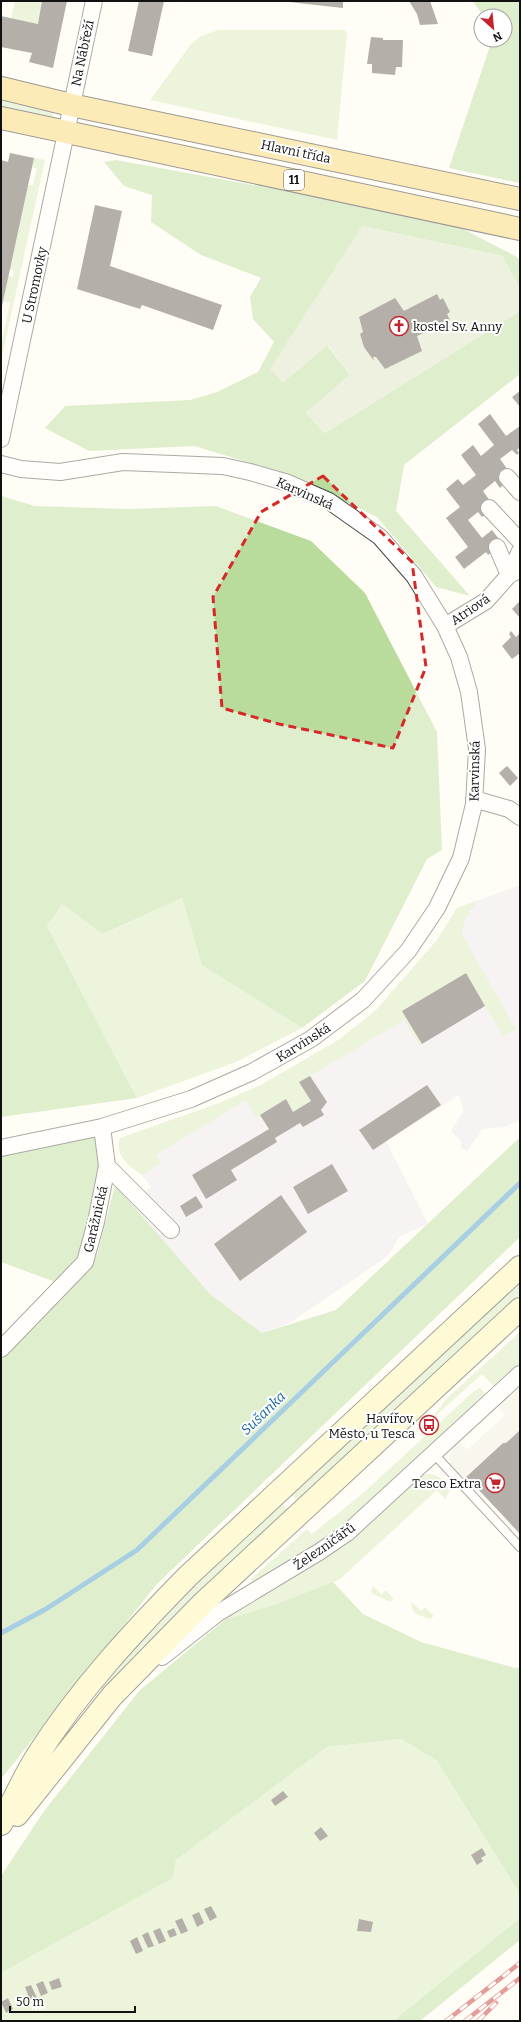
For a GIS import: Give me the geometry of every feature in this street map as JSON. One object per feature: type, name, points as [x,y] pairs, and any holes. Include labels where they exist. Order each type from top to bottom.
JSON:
[{"type":"main road","name":"Hlavní třída","points":[[1,88],[71,105],[520,199]]},
{"type":"main road","name":"11","points":[[1,118],[67,130],[520,229]]},
{"type":"main road","points":[[1,1824],[36,1757],[98,1674],[142,1624],[188,1576],[520,1267]]},
{"type":"main road","points":[[1,1837],[112,1696],[203,1603],[520,1309]]},
{"type":"street","name":"Na Nábřeží","points":[[71,105],[94,1]]},
{"type":"street","points":[[67,130],[71,105]]},
{"type":"street","name":"U Stromovky","points":[[1,439],[5,399],[67,130]]},
{"type":"street","name":"Karvinská","points":[[1,464],[20,469],[60,472],[123,462],[223,466],[288,483],[329,501],[380,537],[414,576],[445,626],[459,657],[469,692],[476,750],[474,799],[461,858],[437,908],[408,951],[363,1000],[311,1039],[252,1072],[191,1099],[102,1127],[1,1148]]},
{"type":"street","points":[[507,477],[520,492]]},
{"type":"street","points":[[490,508],[520,541]]},
{"type":"street","points":[[497,547],[515,572]]},
{"type":"street","name":"Atriová","points":[[445,626],[486,601],[515,572],[520,551]]},
{"type":"street","points":[[474,799],[509,809],[520,817]]},
{"type":"street","name":"Garážnická","points":[[1,1349],[85,1262],[96,1222],[107,1166],[102,1127]]},
{"type":"street","points":[[107,1166],[172,1230]]},
{"type":"street","name":"Železničářů","points":[[112,1696],[218,1613],[319,1552],[347,1533],[520,1374]]},
{"type":"lane","points":[[433,1454],[520,1546]]},
{"type":"highlighted area","points":[[323,476],[412,562],[426,667],[393,748],[279,724],[222,708],[213,597],[261,512]]},
{"type":"shaded area","points":[[520,885],[520,1120],[505,1127],[483,1129],[467,1151],[461,1148],[461,1141],[451,1131],[464,1110],[459,1095],[386,1141],[428,1224],[399,1237],[388,1256],[288,1324],[262,1333],[210,1294],[130,1203],[151,1187],[118,1143],[120,1138],[219,1103],[261,1085],[340,1039],[377,1009],[437,940],[457,908]]},
{"type":"shaded area","points":[[520,1385],[520,1430],[506,1443],[502,1443],[463,1480],[450,1465],[449,1457],[453,1447],[459,1441],[467,1450],[505,1415],[497,1406]]},
{"type":"green space","points":[[15,1],[40,1],[42,3],[38,24],[11,18]]},
{"type":"green space","points":[[473,1],[520,1],[520,183],[449,168],[489,48],[513,48],[513,8],[478,8]]},
{"type":"green space","points":[[218,30],[345,30],[347,33],[337,140],[150,100],[191,44],[199,37]]},
{"type":"green space","points":[[1,96],[53,112],[53,117],[49,122],[1,112]]},
{"type":"green space","points":[[34,158],[45,160],[1,361],[1,345],[10,303],[3,301],[8,276],[13,277],[14,271],[9,270],[28,185],[33,185],[37,169],[32,167]]},
{"type":"green space","points":[[116,160],[446,220],[517,257],[520,261],[520,289],[502,256],[362,226],[283,382],[327,345],[350,375],[306,413],[325,433],[520,311],[520,374],[404,465],[396,511],[470,596],[436,587],[377,517],[296,477],[194,446],[89,451],[45,428],[65,406],[190,400],[217,392],[258,372],[274,342],[253,319],[250,297],[261,278],[201,255],[151,222],[152,195],[124,186],[104,162]]},
{"type":"green space","points":[[362,226],[502,256],[520,289],[520,311],[325,433],[305,413],[350,375],[328,345],[283,383],[270,369]]},
{"type":"green space","points":[[1,496],[35,506],[129,509],[216,506],[311,541],[365,593],[437,732],[442,850],[427,859],[365,981],[302,1028],[202,965],[182,898],[103,934],[62,904],[47,926],[137,1098],[1,1117]]},
{"type":"green space","points":[[182,898],[203,965],[302,1028],[236,1062],[137,1098],[47,926],[62,903],[104,934]]},
{"type":"green space","points":[[478,900],[466,917],[462,934],[516,1029],[503,1036],[465,973],[403,1011],[422,1044],[420,1046],[404,1020],[300,1082],[311,1101],[293,1112],[286,1099],[256,1118],[246,1100],[156,1155],[162,1163],[142,1175],[124,1160],[119,1150],[120,1138],[219,1103],[261,1085],[340,1039],[377,1009],[437,940],[457,908]]},
{"type":"green space","points":[[95,1134],[100,1162],[94,1201],[79,1258],[58,1283],[1,1262],[1,1155]]},
{"type":"green space","points":[[520,1137],[520,1237],[156,1585],[1,1779],[1,1360],[91,1268],[97,1255],[115,1185],[210,1294],[262,1333],[336,1310]]},
{"type":"green space","points":[[520,1282],[520,1295],[298,1501],[291,1494]]},
{"type":"green space","points":[[520,1332],[520,1366],[495,1388],[482,1374],[430,1421],[446,1399]]},
{"type":"green space","points":[[480,1388],[487,1395],[343,1528],[254,1583],[252,1582],[251,1579],[307,1529],[312,1534],[362,1494],[474,1391]]},
{"type":"green space","points":[[428,1474],[439,1477],[446,1483],[450,1490],[445,1499],[437,1490],[339,1580],[274,1605],[226,1619],[229,1615],[334,1552],[375,1518],[418,1477]]},
{"type":"green space","points":[[282,1503],[289,1510],[142,1648],[103,1690],[101,1688],[165,1615]]},
{"type":"green space","points":[[333,1582],[363,1614],[421,1642],[515,1668],[520,1667],[520,1894],[437,1761],[401,1739],[327,1747],[176,1860],[173,1878],[1,1973],[1,1876],[44,1811],[140,1690],[226,1619],[274,1605]]},
{"type":"green space","points":[[373,1586],[381,1594],[386,1590],[394,1599],[390,1602],[373,1594],[371,1591]]},
{"type":"green space","points":[[412,1602],[421,1611],[425,1607],[434,1616],[430,1619],[416,1614],[412,1610]]},
{"type":"green space","points":[[401,1739],[437,1761],[520,1894],[520,1918],[393,2021],[1,2021],[1,1973],[173,1878],[176,1860],[327,1747]]},
{"type":"green space","points":[[520,1918],[520,1940],[420,2021],[393,2021]]},
{"type":"building","points":[[42,1],[67,1],[53,68],[29,62],[32,53],[1,47],[1,16],[38,24]]},
{"type":"building","points":[[139,1],[164,1],[152,56],[128,51]]},
{"type":"building","points":[[280,1],[343,1],[343,8]]},
{"type":"building","points":[[409,1],[430,1],[438,24],[420,25],[417,14]]},
{"type":"building","points":[[371,37],[383,38],[383,40],[403,40],[402,67],[396,67],[395,75],[372,73],[372,64],[367,64]]},
{"type":"building","points":[[10,153],[34,158],[2,306],[1,160],[8,162]]},
{"type":"building","points":[[95,205],[122,211],[110,266],[222,305],[213,330],[142,305],[140,309],[77,289]]},
{"type":"building","name":"kostel Sv. Anny","points":[[437,294],[440,300],[443,298],[450,312],[447,314],[450,320],[417,336],[422,351],[385,369],[376,357],[373,357],[374,361],[364,347],[360,334],[363,332],[359,317],[395,298],[404,311]]},
{"type":"building","points":[[520,391],[520,407],[512,397]]},
{"type":"building","points":[[490,414],[506,436],[520,426],[520,447],[517,450],[519,453],[517,455],[512,450],[500,459],[511,474],[500,482],[503,485],[500,488],[495,481],[483,491],[493,505],[485,515],[482,517],[478,512],[468,520],[482,538],[492,530],[502,543],[488,555],[486,552],[464,569],[455,557],[468,547],[446,518],[460,507],[446,489],[458,479],[463,485],[476,475],[461,455],[473,445],[481,456],[494,445],[478,424]]},
{"type":"building","points":[[520,601],[520,618],[512,609]]},
{"type":"building","points":[[511,631],[516,637],[520,633],[520,653],[512,659],[502,646],[511,637],[509,634]]},
{"type":"building","points":[[507,766],[518,778],[510,786],[499,773]]},
{"type":"building","points":[[466,973],[485,1006],[422,1044],[402,1011]]},
{"type":"building","points":[[310,1076],[327,1102],[321,1110],[324,1115],[303,1127],[300,1123],[275,1138],[277,1142],[231,1170],[237,1180],[206,1199],[192,1175],[269,1129],[260,1115],[286,1099],[293,1112],[311,1101],[299,1082]]},
{"type":"building","points":[[427,1085],[441,1105],[373,1150],[359,1130]]},
{"type":"building","points":[[332,1164],[348,1191],[308,1214],[293,1187]]},
{"type":"building","points":[[281,1195],[307,1232],[240,1281],[214,1244]]},
{"type":"building","points":[[196,1196],[203,1207],[186,1217],[180,1206]]},
{"type":"building","name":"Tesco Extra","points":[[520,1430],[520,1534],[477,1488],[474,1488],[465,1478],[503,1443],[506,1443]]},
{"type":"building","points":[[283,1791],[288,1797],[275,1806],[271,1800]]},
{"type":"building","points":[[321,1827],[328,1836],[320,1841],[314,1833]]},
{"type":"building","points":[[482,1848],[486,1855],[481,1858],[483,1861],[477,1865],[471,1855]]},
{"type":"building","points":[[211,1906],[217,1917],[210,1921],[204,1909]]},
{"type":"building","points":[[199,1912],[204,1923],[197,1927],[192,1915]]},
{"type":"building","points":[[182,1918],[188,1931],[181,1934],[175,1921]]},
{"type":"building","points":[[359,1919],[373,1922],[371,1932],[357,1931]]},
{"type":"building","points":[[160,1928],[166,1941],[159,1944],[153,1931]]},
{"type":"building","points":[[174,1928],[177,1935],[170,1938],[167,1931]]},
{"type":"building","points":[[148,1932],[154,1946],[148,1948],[142,1935]]},
{"type":"building","points":[[137,1937],[143,1951],[136,1954],[130,1941]]},
{"type":"building","points":[[59,1978],[62,1987],[52,1990],[49,1982]]},
{"type":"building","points":[[43,1981],[48,1993],[41,1996],[36,1984]]},
{"type":"building","points":[[31,1985],[37,1998],[30,2000],[25,1987]]},
{"type":"building","points":[[8,1998],[13,2009],[6,2013],[1,2002]]},
{"type":"waterway","name":"Sušanka","points":[[1,1633],[46,1609],[137,1550],[520,1183]]},
{"type":"railway","points":[[446,2021],[520,1963]]},
{"type":"railway","points":[[465,2021],[520,1978]]},
{"type":"railway","points":[[478,2021],[496,2003]]},
{"type":"place","name":"kostel Sv. Anny","points":[[399,326]]},
{"type":"place","name":"Havířov, Město, u Tesca","points":[[429,1425]]},
{"type":"place","name":"Tesco Extra","points":[[495,1483]]}]
